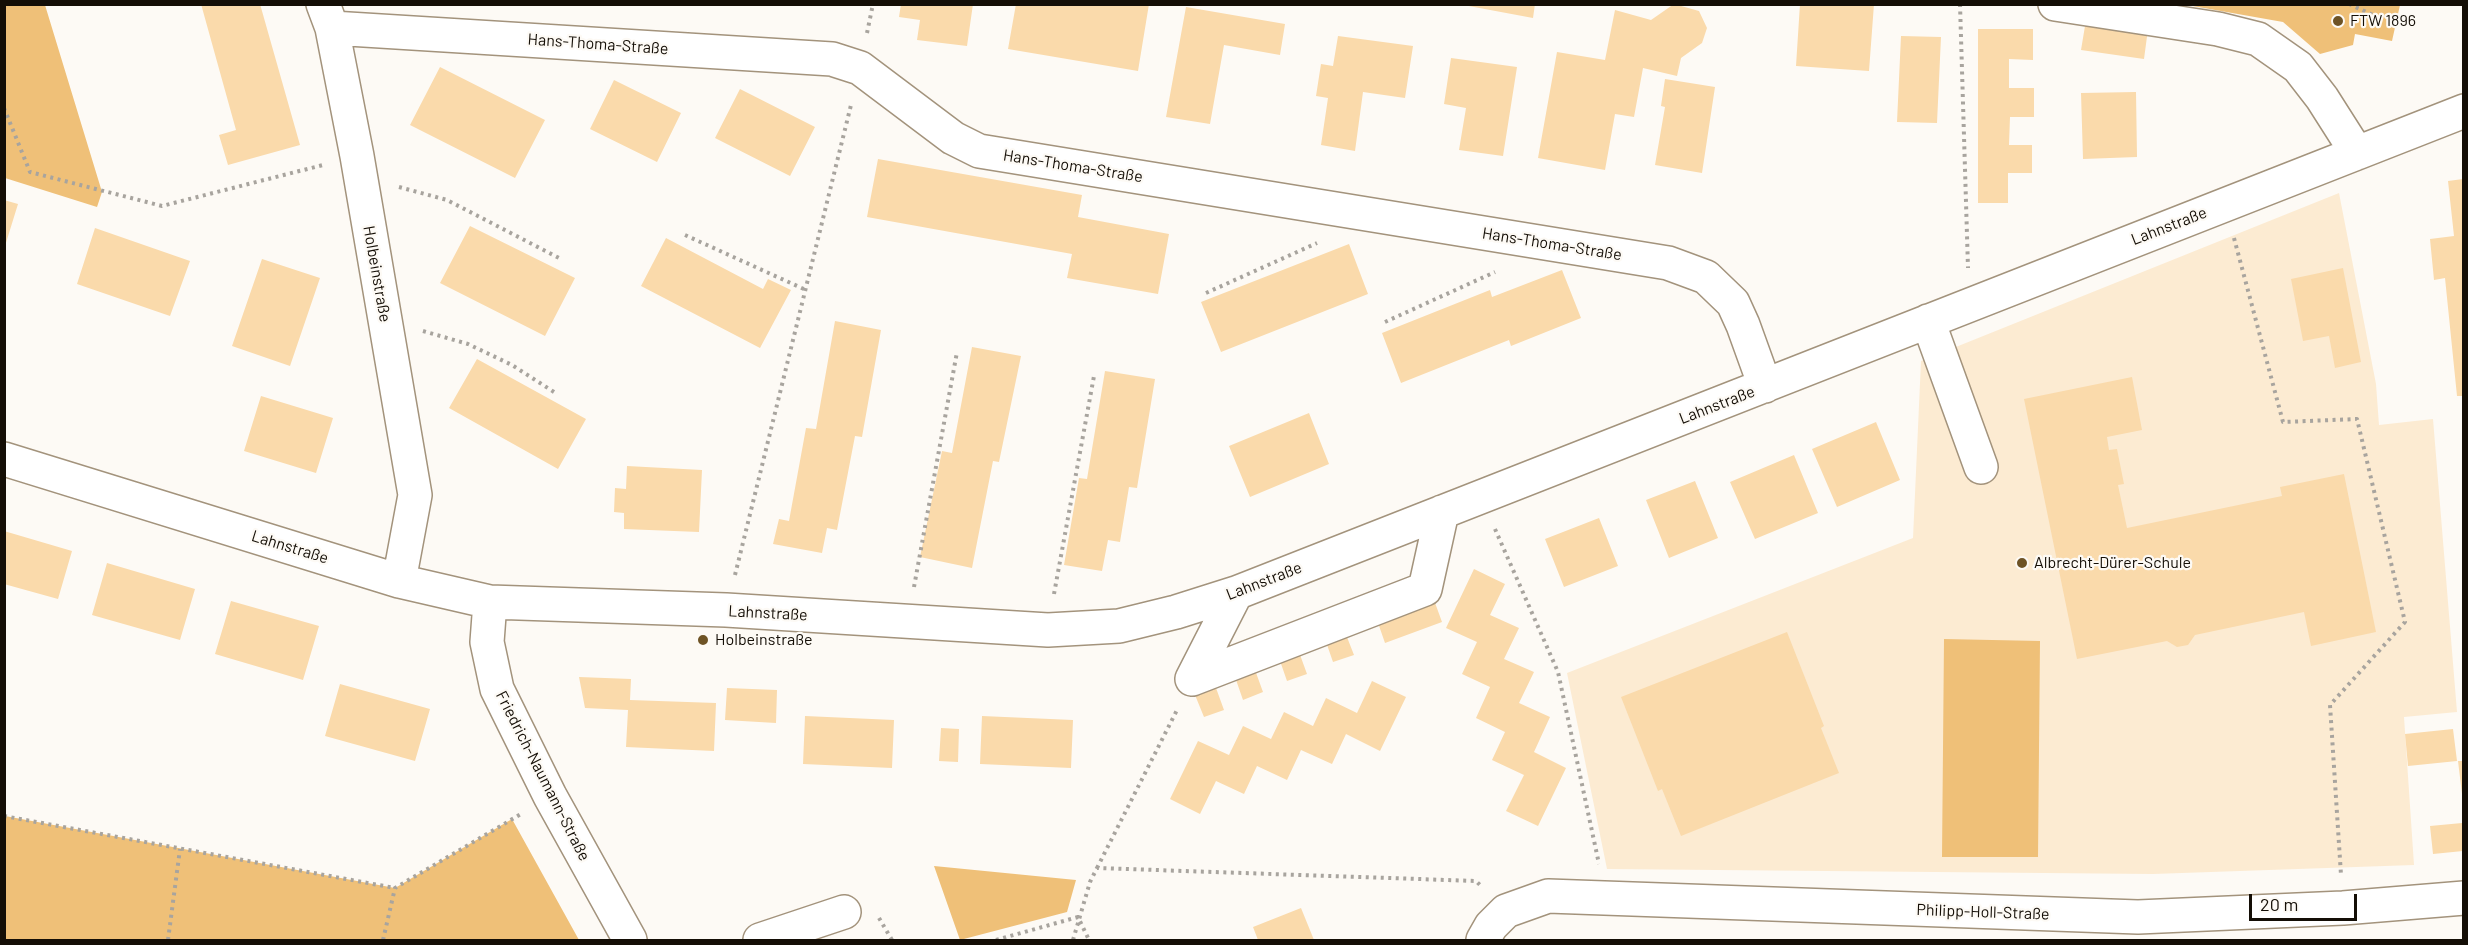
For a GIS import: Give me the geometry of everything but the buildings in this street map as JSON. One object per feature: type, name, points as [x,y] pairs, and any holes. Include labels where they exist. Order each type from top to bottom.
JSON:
[{"type":"street","points":[[2055,4],[2218,28],[2259,39],[2298,67],[2322,98],[2357,153]]},
{"type":"street","name":"Hans-Thoma-Straße","points":[[328,16],[832,58],[860,68],[953,138],[979,151],[1668,263],[1706,277],[1733,303],[1765,386]]},
{"type":"street","name":"Holbeinstraße","points":[[328,16],[362,187],[415,495],[399,581]]},
{"type":"street","name":"Lahnstraße","points":[[4,459],[399,581],[490,602],[726,610],[1048,630],[1119,626],[1176,612],[1236,592],[2463,111]]},
{"type":"street","points":[[1928,321],[1981,467]]},
{"type":"street","points":[[1192,680],[1425,588],[1442,512]]},
{"type":"street","points":[[1192,680],[1236,592]]},
{"type":"street","name":"Friedrich-Naumann-Straße","points":[[490,602],[487,642],[497,689],[550,796],[630,940]]},
{"type":"street","name":"Philipp-Holl-Straße","points":[[1506,911],[1548,896],[2136,929],[2463,898]]},
{"type":"street","points":[[1483,940],[1491,926],[1506,911]]},
{"type":"street","points":[[760,940],[844,912]]},
{"type":"path","points":[[726,610],[860,68],[873,4]]},
{"type":"path","points":[[1960,4],[1969,305]]},
{"type":"path","points":[[2349,4],[2358,5],[2375,16]]},
{"type":"path","points":[[4,108],[30,172],[162,206],[316,166]]},
{"type":"path","points":[[362,187],[400,187],[447,200],[559,258]]},
{"type":"path","points":[[2225,204],[2283,422],[2357,419],[2404,622],[2330,705],[2343,908]]},
{"type":"path","points":[[1206,293],[1314,245],[1360,213]]},
{"type":"path","points":[[685,235],[806,290]]},
{"type":"path","points":[[1385,322],[1503,269]]},
{"type":"path","points":[[385,321],[468,344],[512,365],[554,392]]},
{"type":"path","points":[[908,620],[957,352]]},
{"type":"path","points":[[1048,630],[1094,376]]},
{"type":"path","points":[[1493,524],[1558,672],[1600,868]]},
{"type":"path","points":[[1073,940],[1078,917],[1097,868],[1192,680]]},
{"type":"path","points":[[4,816],[395,888],[512,819]]},
{"type":"path","points":[[168,940],[180,849]]},
{"type":"path","points":[[1097,868],[1118,871],[1476,881],[1506,911]]},
{"type":"path","points":[[382,940],[395,888]]},
{"type":"path","points":[[996,940],[1078,917]]},
{"type":"path","points":[[1078,917],[1089,940]]},
{"type":"shaded area","points":[[4,5],[45,5],[102,192],[97,207],[5,178]]},
{"type":"shaded area","name":"FTW 1896","points":[[2187,5],[2400,5],[2392,41],[2355,34],[2353,45],[2320,54],[2283,22]]},
{"type":"shaded area","points":[[2339,193],[2376,384],[2379,425],[2433,419],[2457,712],[2404,717],[2414,865],[2153,874],[1607,869],[1567,673],[1913,538],[1921,361]]},
{"type":"shaded area","points":[[1944,639],[2040,641],[2038,857],[1942,857]]},
{"type":"shaded area","points":[[5,816],[395,888],[512,819],[579,940],[5,940]]},
{"type":"shaded area","points":[[934,866],[1076,880],[1067,912],[960,940]]},
{"type":"place","name":"FTW 1896","points":[[2338,21]]},
{"type":"place","name":"Albrecht-Dürer-Schule","points":[[2022,563]]},
{"type":"place","name":"Holbeinstraße","points":[[703,640]]}]
